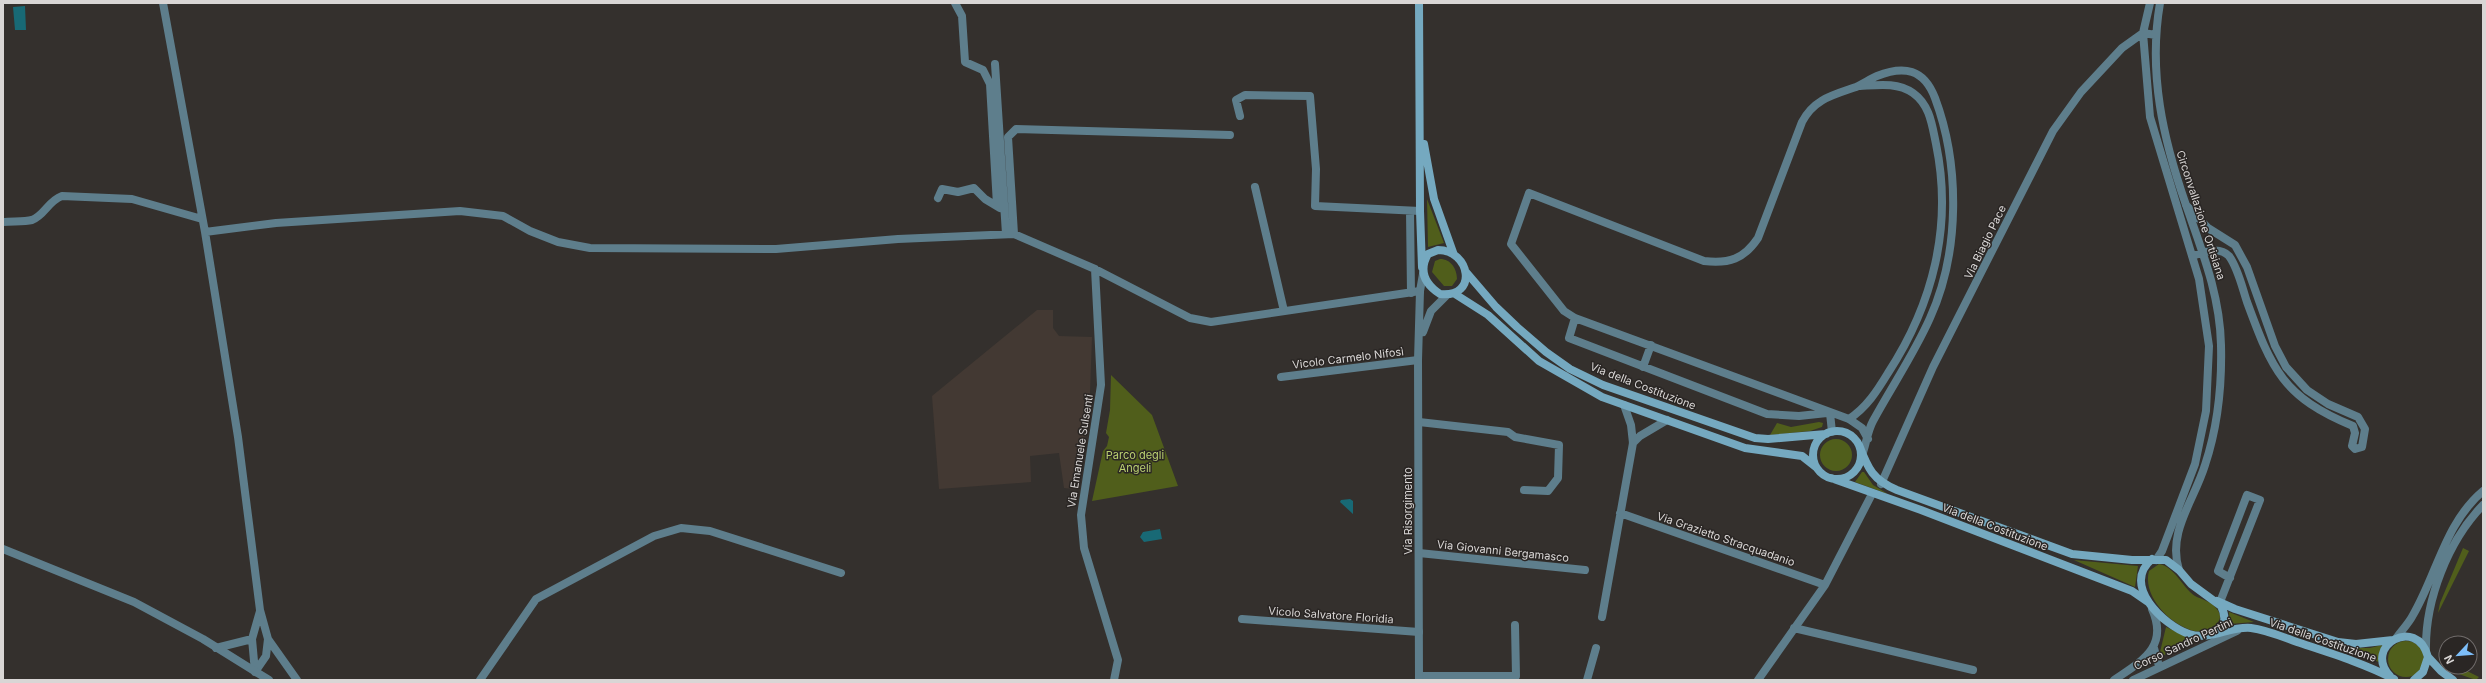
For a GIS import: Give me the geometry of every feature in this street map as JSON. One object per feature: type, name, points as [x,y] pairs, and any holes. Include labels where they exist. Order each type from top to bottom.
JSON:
[{"type":"main road","points":[[1419,3],[1420,211],[1423,270],[1436,291],[1451,294],[1464,284],[1466,272],[1450,251],[1438,250],[1428,254],[1423,270]]},
{"type":"main road","points":[[1420,114],[1434,199],[1454,255]]},
{"type":"main road","name":"Via della Costituzione","points":[[1466,272],[1496,307],[1546,352],[1570,369],[1603,385],[1755,438],[1768,439],[1830,430]]},
{"type":"main road","name":"Via della Costituzione","points":[[1451,294],[1488,315],[1539,361],[1596,394],[1745,448],[1802,456],[1816,467]]},
{"type":"main road","points":[[1861,456],[1858,465],[1850,475],[1844,478],[1831,478],[1816,467],[1813,454],[1816,442],[1830,430],[1845,433],[1858,445],[1861,456],[1881,484]]},
{"type":"main road","name":"Via della Costituzione","points":[[1831,478],[1872,494],[1921,510],[2132,591],[2177,628],[2189,634],[2216,634],[2243,628],[2262,631],[2357,662],[2395,679]]},
{"type":"main road","name":"Via della Costituzione","points":[[1881,484],[2061,551],[2132,560],[2154,559]]},
{"type":"main road","points":[[2150,605],[2141,587],[2141,579],[2146,564],[2154,559],[2166,560],[2179,570],[2191,584],[2217,601],[2221,606],[2225,619],[2224,627],[2216,634]]},
{"type":"main road","name":"Via della Costituzione","points":[[2217,601],[2338,642],[2356,644],[2407,636],[2416,639],[2427,653]]},
{"type":"main road","points":[[2395,638],[2385,648],[2382,659],[2385,671],[2395,679]]},
{"type":"main road","points":[[2414,680],[2423,672],[2427,653]]},
{"type":"main road","points":[[2427,653],[2441,671],[2453,680]]},
{"type":"street","points":[[163,3],[205,232],[238,437],[260,610],[268,639],[297,680]]},
{"type":"street","points":[[956,3],[962,16],[965,62],[983,70],[990,84],[997,205]]},
{"type":"street","name":"Circonvallazione Ortisiana","points":[[2150,3],[2143,33],[2150,117],[2192,256],[2208,323],[2210,366],[2206,411],[2196,464],[2162,551],[2154,559]]},
{"type":"street","name":"Circonvallazione Ortisiana","points":[[2160,3],[2156,35],[2156,80],[2160,115],[2186,205],[2207,262],[2220,323],[2221,366],[2217,413],[2205,465],[2175,540],[2175,554],[2179,570]]},
{"type":"street","points":[[2143,33],[2156,35]]},
{"type":"street","name":"Via Biagio Pace","points":[[1881,484],[1933,367],[2032,169],[2053,131],[2081,92],[2122,48],[2143,33]]},
{"type":"street","points":[[995,64],[1004,212],[1010,234]]},
{"type":"street","points":[[1861,456],[1868,439],[1872,422],[1917,345],[1939,296],[1949,254],[1952,183],[1939,110],[1926,82],[1918,74],[1899,69],[1875,77],[1857,86],[1823,98],[1806,114],[1758,238],[1751,249],[1734,260],[1722,263],[1704,261],[1597,218],[1529,193],[1511,244],[1564,310],[1575,318],[1847,418],[1862,428],[1868,439]]},
{"type":"street","points":[[1830,430],[1868,404],[1915,326],[1933,278],[1941,222],[1938,156],[1931,120],[1924,103],[1913,93],[1899,86],[1857,86]]},
{"type":"street","points":[[1240,116],[1236,100],[1245,94],[1310,96],[1316,169],[1315,206],[1420,211]]},
{"type":"street","points":[[1010,234],[1008,137],[1016,129],[1230,134]]},
{"type":"street","points":[[1255,187],[1284,311]]},
{"type":"street","points":[[938,198],[942,189],[958,192],[974,188],[985,199],[997,205],[1004,212]]},
{"type":"street","points":[[3,222],[32,220],[40,215],[53,200],[62,196],[132,199],[202,219]]},
{"type":"street","points":[[2186,205],[2200,220],[2216,233],[2230,240],[2240,252],[2275,346],[2293,376],[2307,390],[2328,404],[2358,417],[2363,425],[2364,442],[2359,449],[2352,446],[2355,429]]},
{"type":"street","points":[[205,232],[276,223],[460,211],[503,216],[530,231],[558,242],[590,248],[776,249],[1010,234],[1095,269],[1190,318],[1211,322],[1415,292]]},
{"type":"street","points":[[1410,211],[1420,342]]},
{"type":"street","points":[[2186,237],[2216,233]]},
{"type":"street","points":[[2207,262],[2210,253],[2216,250],[2220,244],[2216,233]]},
{"type":"street","points":[[2192,256],[2216,250],[2225,252],[2232,259],[2265,350],[2285,383],[2301,399],[2355,429]]},
{"type":"street","name":"Via Emanuele Sulsenti","points":[[1095,269],[1101,385],[1081,515],[1084,548],[1118,660],[1114,680]]},
{"type":"street","points":[[1415,292],[1423,270]]},
{"type":"street","points":[[1420,342],[1431,311],[1451,294]]},
{"type":"street","points":[[1575,318],[1569,338],[1767,414],[1799,416],[1830,413]]},
{"type":"street","name":"Via Risorgimento","points":[[1419,678],[1418,360],[1420,342]]},
{"type":"street","points":[[1643,367],[1651,345]]},
{"type":"street","name":"Vicolo Carmelo Nifosì","points":[[1280,377],[1418,360]]},
{"type":"street","points":[[1602,617],[1633,444],[1631,425],[1624,405]]},
{"type":"street","points":[[2206,411],[2217,413]]},
{"type":"street","points":[[1830,413],[1830,430]]},
{"type":"street","points":[[1633,444],[1640,436],[1667,420]]},
{"type":"street","points":[[1418,422],[1508,432],[1515,437],[1559,445],[1558,478],[1548,491],[1524,490]]},
{"type":"street","points":[[2355,429],[2363,425]]},
{"type":"street","points":[[2395,638],[2413,615],[2450,534],[2460,518],[2483,491]]},
{"type":"street","points":[[1758,680],[1825,585],[1872,494]]},
{"type":"street","points":[[2217,601],[2230,578],[2260,500],[2247,495],[2218,571],[2230,578]]},
{"type":"street","points":[[2427,653],[2426,626],[2432,600],[2459,538],[2483,505]]},
{"type":"street","name":"Via Grazietto Stracquadanio","points":[[1620,513],[1825,585]]},
{"type":"street","points":[[480,680],[536,598],[664,533],[691,527],[710,531],[841,573]]},
{"type":"street","points":[[2450,534],[2459,538]]},
{"type":"street","points":[[3,550],[134,602],[269,680]]},
{"type":"street","name":"Via Giovanni Bergamasco","points":[[1419,553],[1585,570]]},
{"type":"street","name":"Corso Sandro Pertini","points":[[2114,680],[2144,659],[2154,648],[2158,624],[2150,605]]},
{"type":"street","points":[[255,672],[252,639],[260,610]]},
{"type":"street","name":"Vicolo Salvatore Floridia","points":[[1242,619],[1419,632]]},
{"type":"street","points":[[1419,678],[1516,676],[1515,625]]},
{"type":"street","points":[[1794,628],[1973,670]]},
{"type":"street","name":"Corso Sandro Pertini","points":[[2132,680],[2159,666],[2243,628]]},
{"type":"street","points":[[2202,646],[2216,634]]},
{"type":"street","points":[[216,648],[252,639]]},
{"type":"street","points":[[255,672],[266,656],[268,639]]},
{"type":"street","points":[[1587,680],[1596,648]]},
{"type":"street","points":[[2154,648],[2159,666]]},
{"type":"shaded area","points":[[1037,310],[1053,310],[1053,328],[1059,336],[1092,337],[1089,421],[1074,489],[1064,488],[1059,453],[1030,456],[1031,482],[939,489],[932,396]]},
{"type":"green space","points":[[1427,199],[1444,243],[1428,247]]},
{"type":"green space","points":[[1444,259],[1455,268],[1457,279],[1452,286],[1444,286],[1432,272],[1435,261]]},
{"type":"green space","name":"Parco degli Angeli","points":[[1111,375],[1152,415],[1178,486],[1092,501],[1103,451],[1107,446],[1109,437],[1106,433],[1110,410]]},
{"type":"green space","points":[[1819,422],[1823,423],[1822,427],[1810,431],[1770,435],[1777,423],[1791,427]]},
{"type":"green space","points":[[1833,439],[1839,439],[1848,443],[1852,455],[1848,467],[1839,471],[1833,471],[1824,467],[1820,458],[1820,452],[1824,443]]},
{"type":"green space","points":[[1862,472],[1864,472],[1873,485],[1888,494],[1855,482]]},
{"type":"green space","points":[[2463,548],[2469,551],[2438,613],[2440,603]]},
{"type":"green space","points":[[2074,560],[2138,566],[2135,587]]},
{"type":"green space","points":[[2159,564],[2170,569],[2195,596],[2209,602],[2214,606],[2219,613],[2220,618],[2215,626],[2205,630],[2194,631],[2176,623],[2167,616],[2154,599],[2148,581],[2149,571]]},
{"type":"green space","points":[[2229,612],[2254,622],[2230,624]]},
{"type":"green space","points":[[2166,627],[2196,641],[2162,656],[2160,652]]},
{"type":"green space","points":[[2406,641],[2419,646],[2424,659],[2419,672],[2406,677],[2393,672],[2388,659],[2393,646]]},
{"type":"green space","points":[[2382,645],[2379,662],[2350,652],[2351,648],[2370,648]]},
{"type":"green space","points":[[2462,675],[2475,675],[2479,677],[2476,680]]},
{"type":"water","points":[[25,6],[26,30],[15,30],[13,7]]},
{"type":"water","points":[[1350,499],[1353,501],[1353,514],[1340,502],[1341,500]]},
{"type":"water","points":[[1160,529],[1162,539],[1144,542],[1140,537],[1143,532]]}]
